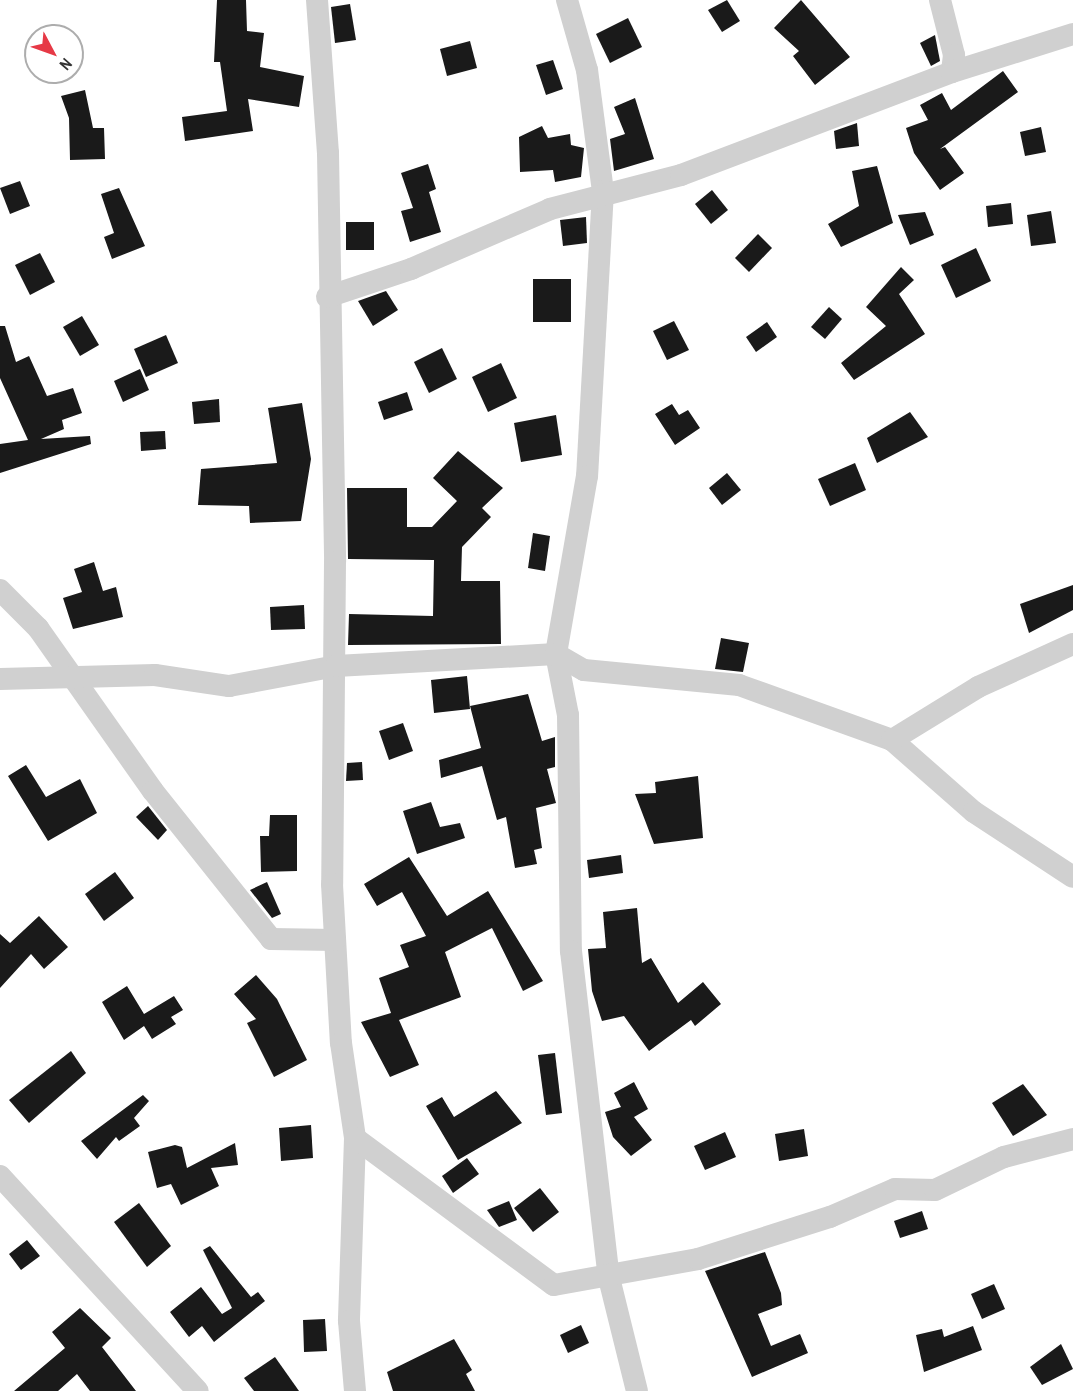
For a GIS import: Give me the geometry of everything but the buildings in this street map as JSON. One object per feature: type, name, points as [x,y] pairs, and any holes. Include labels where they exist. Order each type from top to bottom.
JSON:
[{"type":"street","points":[[317,0],[328,153],[327,297],[336,666],[335,940],[341,1043],[355,1138],[349,1322],[355,1391]]},
{"type":"street","points":[[567,0],[578,25],[587,70],[603,190],[587,476],[556,654],[568,715],[575,1024],[609,1278],[637,1391]]},
{"type":"street","points":[[940,0],[954,55],[952,72]]},
{"type":"street","points":[[327,297],[411,269],[603,190],[681,175],[952,72],[1073,34]]},
{"type":"street","points":[[0,590],[72,674],[153,791],[271,939],[335,940]]},
{"type":"street","points":[[892,740],[978,687],[1073,644]]},
{"type":"street","points":[[0,679],[72,674],[155,675],[229,686],[336,666],[556,654],[584,670],[739,685],[892,740],[974,812],[1073,877]]},
{"type":"street","points":[[355,1138],[554,1286],[609,1278],[762,1240],[895,1189],[948,1186],[1004,1157],[1073,1139]]},
{"type":"street","points":[[0,1176],[198,1391]]}]
